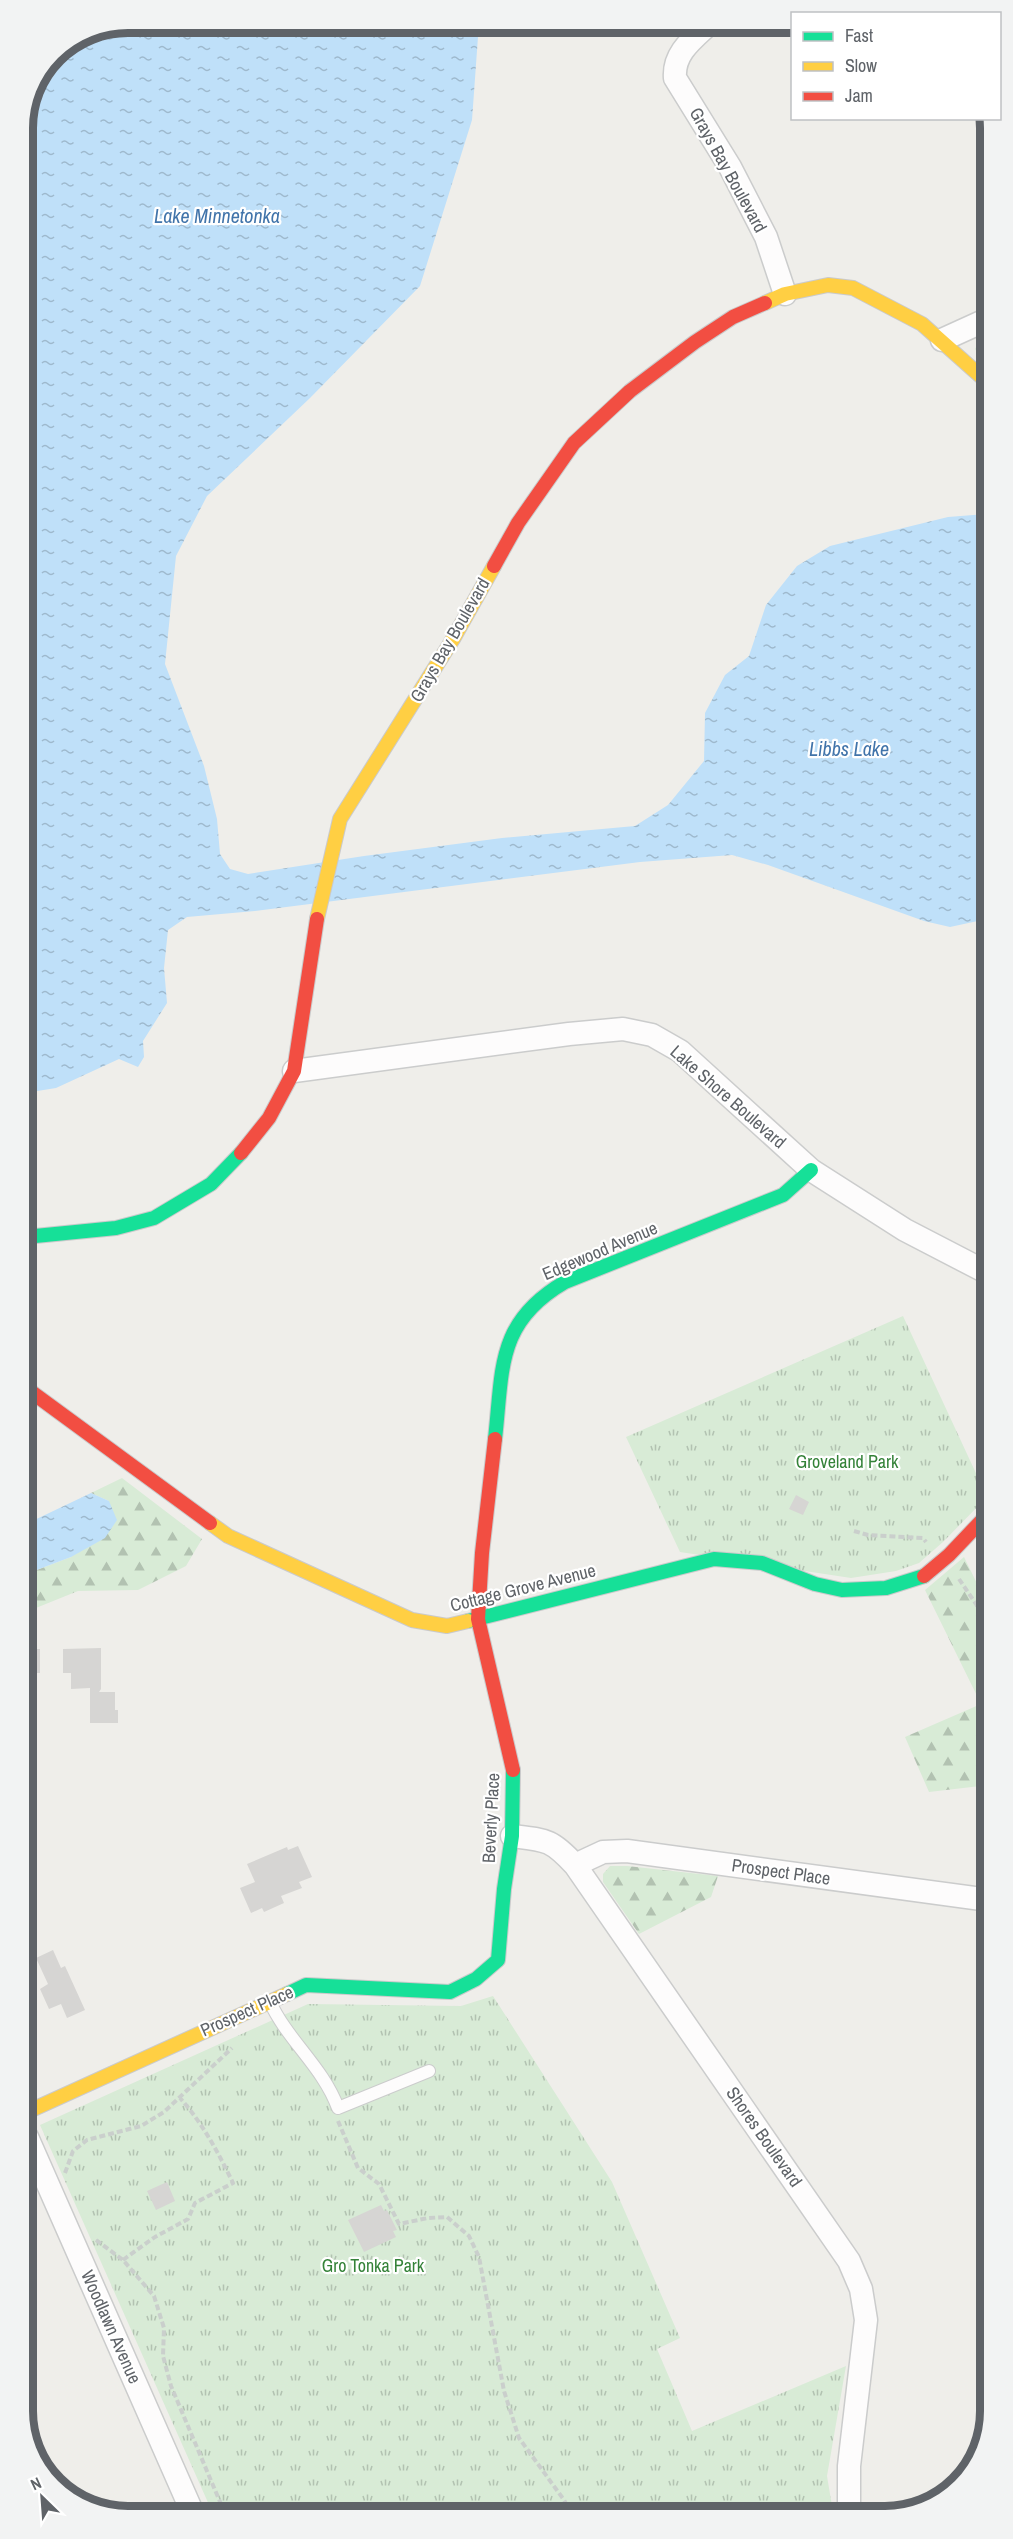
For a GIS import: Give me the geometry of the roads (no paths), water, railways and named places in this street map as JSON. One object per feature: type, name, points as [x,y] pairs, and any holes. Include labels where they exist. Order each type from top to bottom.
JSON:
[{"type":"street","name":"Grays Bay Boulevard","points":[[33,1236],[116,1228],[154,1218],[185,1202],[211,1184],[235,1161],[269,1118],[294,1071],[318,915],[340,819],[453,639],[518,523],[574,443],[630,391],[694,342],[733,317],[784,294],[761,228],[730,167],[675,78],[674,66],[678,55],[700,33]]},
{"type":"street","points":[[784,294],[828,285],[853,288],[922,324],[980,375]]},
{"type":"street","points":[[942,340],[980,323]]},
{"type":"street","name":"Lake Shore Boulevard","points":[[294,1071],[568,1034],[623,1029],[652,1035],[680,1051],[811,1170],[905,1230],[980,1269]]},
{"type":"street","name":"Edgewood Avenue","points":[[478,1619],[482,1553],[505,1349],[519,1319],[540,1296],[565,1282],[783,1195],[811,1170]]},
{"type":"street","name":"Cottage Grove Avenue","points":[[33,1393],[228,1536],[412,1620],[447,1626],[714,1559],[741,1559],[768,1565],[837,1591],[859,1592],[898,1585],[927,1574],[980,1522]]},
{"type":"street","name":"Beverly Place","points":[[478,1619],[514,1776],[512,1836],[504,1889],[498,1960],[480,1977]]},
{"type":"street","name":"Shores Boulevard","points":[[512,1836],[536,1839],[556,1845],[575,1865],[849,2261],[861,2289],[866,2320],[849,2466],[849,2506]]},
{"type":"street","name":"Prospect Place","points":[[575,1865],[603,1852],[627,1851],[980,1899]]},
{"type":"street","name":"Prospect Place","points":[[33,2109],[306,1985],[450,1992],[465,1987],[480,1977]]},
{"type":"street","name":"Woodlawn Avenue","points":[[33,2151],[190,2506]]},
{"type":"lane","points":[[269,2001],[287,2033],[331,2089],[338,2108],[429,2071]]},
{"type":"water","name":"Lake Minnetonka","points":[[128,33],[478,33],[472,120],[420,286],[310,398],[207,496],[176,556],[165,664],[204,766],[217,819],[220,854],[230,869],[248,874],[502,838],[635,826],[668,805],[704,761],[705,713],[725,675],[749,656],[766,605],[797,566],[830,546],[948,517],[980,514],[980,921],[950,927],[924,921],[768,865],[732,855],[640,862],[255,911],[187,917],[168,930],[164,968],[167,1003],[143,1041],[144,1057],[138,1067],[119,1059],[56,1088],[33,1092],[33,122],[40,91],[49,75],[75,49],[91,40],[109,35]]},
{"type":"water","points":[[91,1493],[109,1501],[117,1520],[105,1538],[71,1557],[33,1571],[33,1521]]},
{"type":"water label","name":"Libbs Lake","points":[[849,749]]},
{"type":"park label","name":"Groveland Park","points":[[847,1462]]},
{"type":"park label","name":"Gro Tonka Park","points":[[373,2266]]}]
